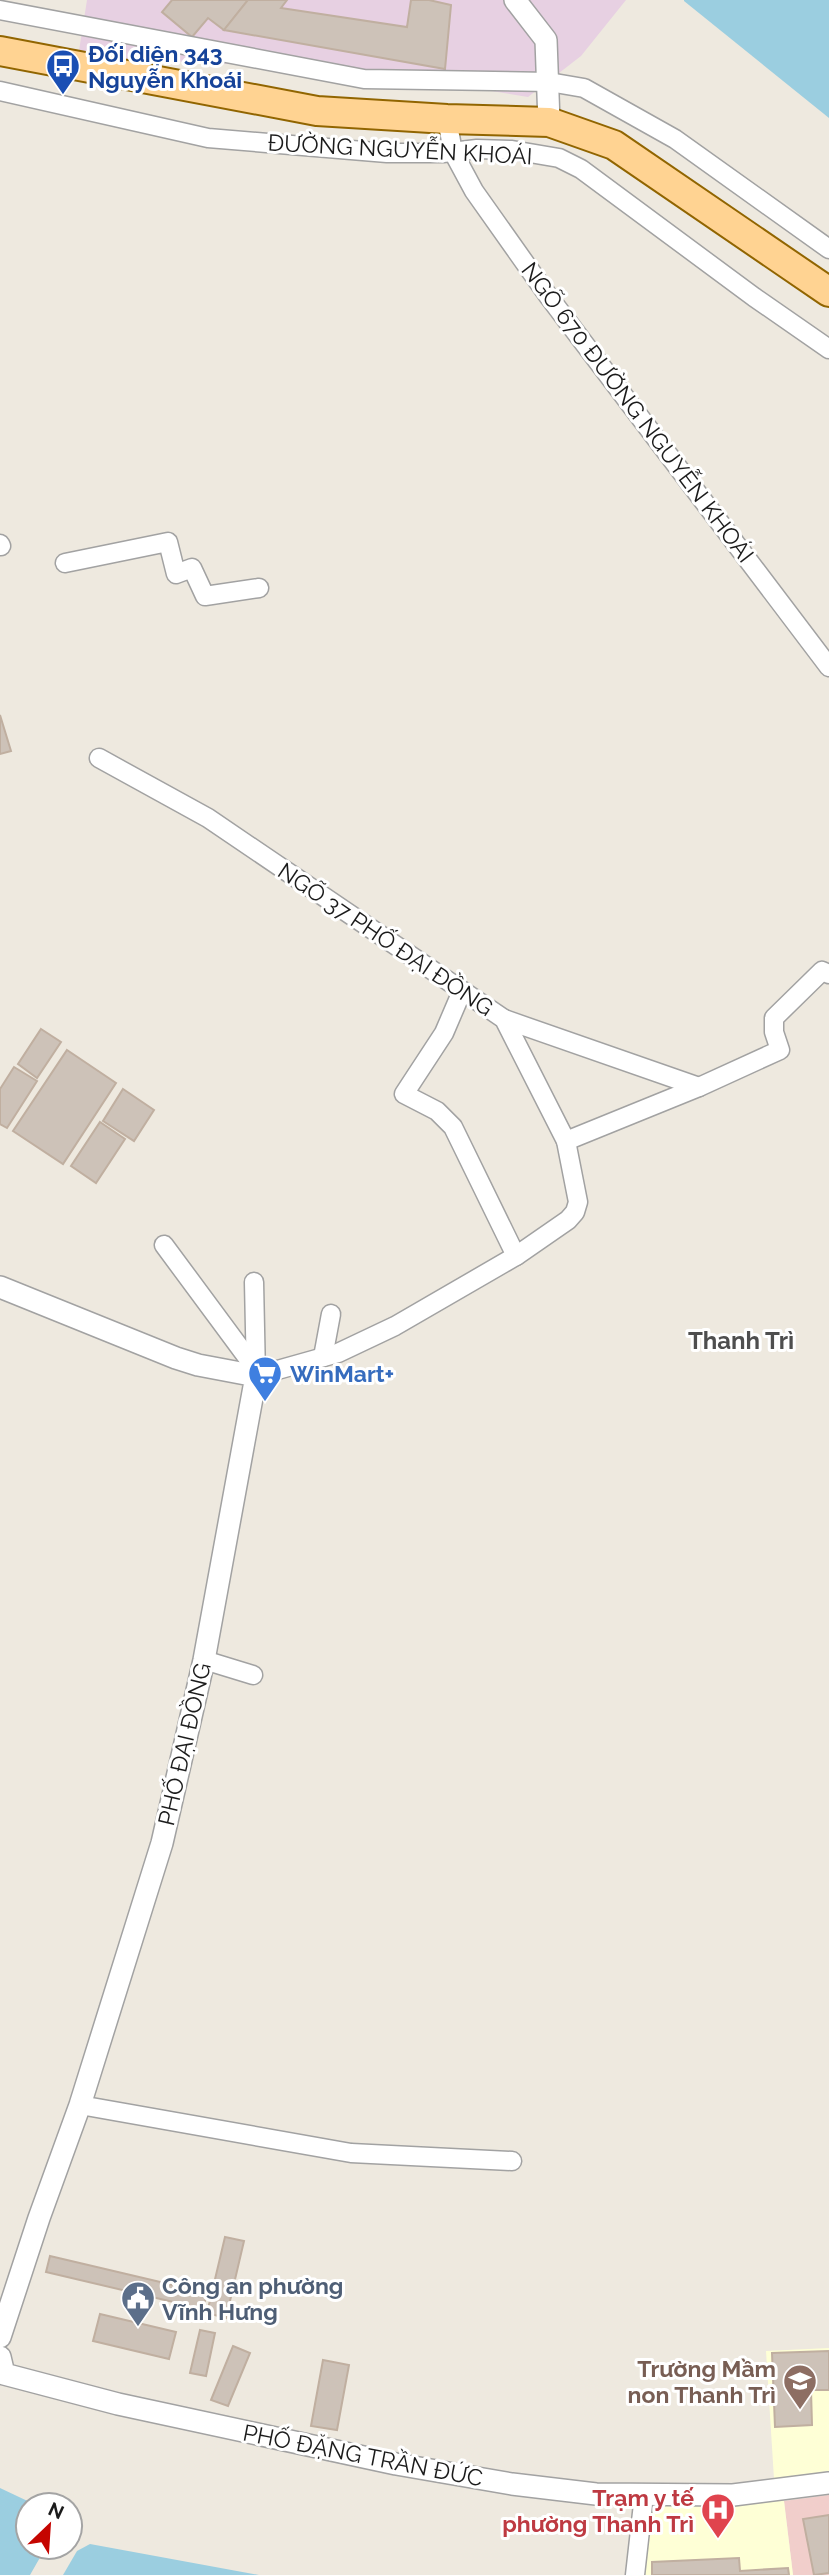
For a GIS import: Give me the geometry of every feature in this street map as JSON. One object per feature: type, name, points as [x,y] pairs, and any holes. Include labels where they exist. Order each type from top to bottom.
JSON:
[{"type":"main road","name":"ĐƯỜNG NGUYỄN KHOÁI","points":[[0,51],[317,111],[549,122],[614,145],[829,292]]},
{"type":"main road","points":[[801,274],[829,317]]},
{"type":"street","points":[[515,0],[546,40],[549,122]]},
{"type":"street","points":[[0,10],[364,79],[549,82],[584,88],[675,139],[829,249]]},
{"type":"street","name":"ĐƯỜNG NGUYỄN KHOÁI","points":[[0,91],[208,138],[387,153],[512,150],[559,158],[581,169],[754,298],[829,349]]},
{"type":"street","name":"NGÕ 670 ĐƯỜNG NGUYỄN KHOÁI","points":[[447,119],[453,152],[474,191],[549,297],[829,667]]},
{"type":"street","points":[[65,563],[168,542],[176,573],[192,568],[205,596],[259,588]]},
{"type":"street","name":"NGÕ 37 PHỐ ĐẠI ĐỒNG","points":[[99,758],[208,818],[504,1019],[566,1141],[578,1202],[575,1212],[568,1220],[516,1256],[395,1326],[338,1353],[293,1366],[256,1372]]},
{"type":"street","points":[[566,1141],[699,1087],[779,1050],[774,1032],[774,1018],[826,973]]},
{"type":"street","points":[[463,991],[444,1033],[404,1094],[438,1111],[453,1127],[516,1256]]},
{"type":"street","points":[[504,1019],[699,1087]]},
{"type":"street","points":[[164,1245],[256,1372]]},
{"type":"street","points":[[254,1282],[256,1372]]},
{"type":"street","points":[[0,1287],[176,1358],[198,1365],[256,1372]]},
{"type":"street","points":[[323,1357],[331,1314]]},
{"type":"street","name":"PHỐ ĐẠI ĐỒNG","points":[[80,2105],[162,1843],[204,1660],[256,1372]]},
{"type":"street","points":[[204,1660],[253,1675]]},
{"type":"street","points":[[0,2337],[80,2105],[351,2153],[512,2161]]},
{"type":"street","name":"PHỐ ĐẶNG TRẦN ĐỨC","points":[[1,2368],[118,2404],[396,2464],[512,2484],[596,2494],[733,2495],[829,2483]]},
{"type":"street","points":[[635,2575],[644,2495]]},
{"type":"shaded area","points":[[87,0],[626,0],[581,56],[528,97],[363,70],[78,57]]},
{"type":"shaded area","name":"Trường Mầm non Thanh Trì","points":[[829,2348],[829,2471],[774,2479],[766,2351]]},
{"type":"shaded area","points":[[829,2495],[829,2575],[793,2575],[784,2501]]},
{"type":"shaded area","name":"Trạm y tế phường Thanh Trì","points":[[784,2501],[793,2575],[645,2575],[651,2505]]},
{"type":"water","points":[[829,0],[829,118],[684,1]]},
{"type":"water","points":[[0,2488],[14,2495],[14,2561],[38,2561],[30,2575],[0,2575]]},
{"type":"water","points":[[90,2544],[259,2575],[63,2575],[71,2561],[84,2561],[84,2547]]},
{"type":"building","points":[[172,0],[248,0],[224,30],[208,18],[192,37],[162,12]]},
{"type":"building","points":[[248,0],[287,0],[281,8],[407,27],[411,0],[429,0],[451,5],[445,69],[224,30]]},
{"type":"building","points":[[0,715],[11,751],[0,754]]},
{"type":"building","points":[[41,1029],[61,1042],[37,1078],[18,1064]]},
{"type":"building","points":[[67,1050],[116,1083],[63,1164],[13,1131]]},
{"type":"building","points":[[14,1067],[37,1081],[7,1128],[0,1124],[0,1089]]},
{"type":"building","points":[[123,1089],[154,1110],[134,1141],[103,1121]]},
{"type":"building","points":[[100,1122],[125,1139],[96,1183],[71,1166]]},
{"type":"building","points":[[225,2237],[244,2241],[226,2318],[207,2313]]},
{"type":"building","points":[[50,2256],[207,2293],[203,2309],[46,2272]]},
{"type":"building","points":[[100,2314],[176,2332],[169,2359],[93,2341]]},
{"type":"building","points":[[200,2330],[215,2333],[206,2376],[190,2373]]},
{"type":"building","points":[[233,2346],[250,2353],[228,2406],[211,2400]]},
{"type":"building","points":[[829,2351],[829,2390],[811,2390],[812,2425],[775,2427],[772,2353]]},
{"type":"building","points":[[323,2360],[349,2365],[337,2430],[311,2426]]},
{"type":"building","points":[[829,2515],[829,2573],[814,2575],[803,2519]]},
{"type":"building","points":[[739,2558],[740,2571],[788,2568],[789,2575],[652,2575],[652,2562]]},
{"type":"place","name":"Đối diện 343 Nguyễn Khoái","points":[[63,96]]},
{"type":"place","name":"WinMart+","points":[[265,1403]]},
{"type":"place","name":"Công an phường Vĩnh Hưng","points":[[138,2328]]},
{"type":"place","name":"Trường Mầm non Thanh Trì","points":[[800,2411]]},
{"type":"place","name":"Trạm y tế phường Thanh Trì","points":[[718,2540]]},
{"type":"district","name":"Thanh Trì","points":[[741,1340]]}]
